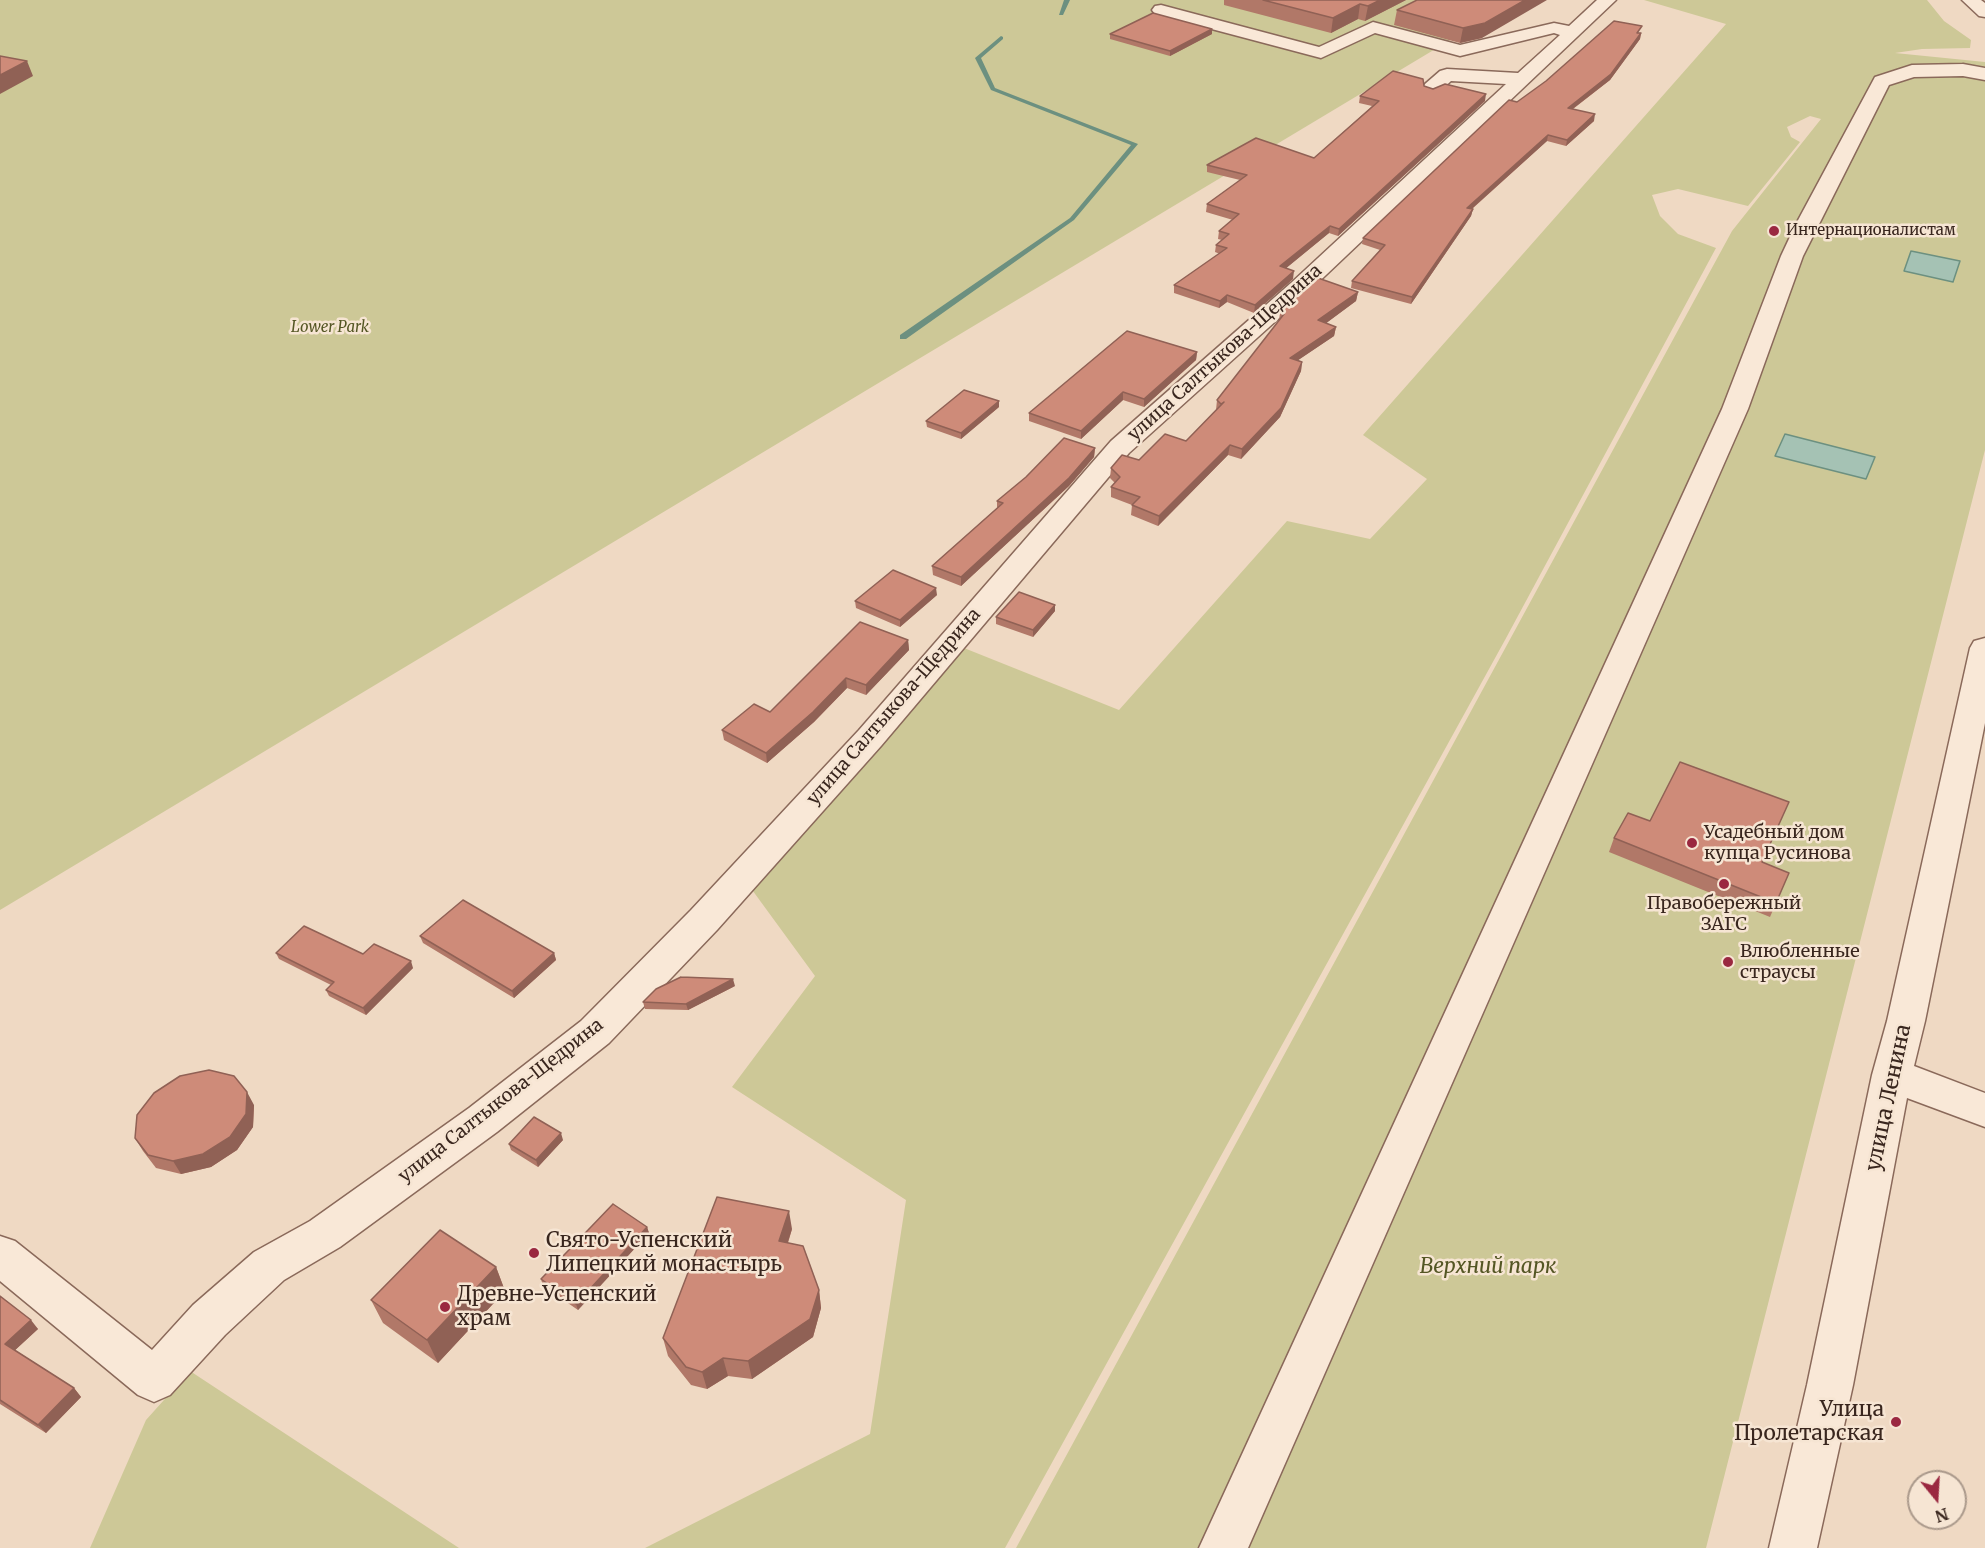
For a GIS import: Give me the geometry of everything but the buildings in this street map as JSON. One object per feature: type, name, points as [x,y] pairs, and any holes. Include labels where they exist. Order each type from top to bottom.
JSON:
[{"type":"street","points":[[1185,0],[1161,10],[1321,53],[1400,13]]},
{"type":"street","name":"улица Салтыкова-Щедрина","points":[[0,1255],[154,1380],[209,1320],[269,1266],[325,1234],[483,1120],[595,1032],[704,921],[870,738],[1119,447],[1299,288],[1606,0]]},
{"type":"street","points":[[1971,0],[1985,12]]},
{"type":"street","points":[[1373,27],[1460,51],[1554,28],[1572,32]]},
{"type":"street","points":[[1223,1548],[1735,409],[1792,256],[1807,224],[1882,81],[1912,71],[1963,70],[1985,74]]},
{"type":"street","points":[[1432,88],[1447,75],[1522,79]]},
{"type":"street","name":"улица Ленина","points":[[1793,1548],[1830,1385],[1892,1076],[1906,1021],[1984,654]]},
{"type":"street","points":[[1892,1076],[1985,1110]]},
{"type":"green space","name":"Lower Park","points":[[0,0],[1517,0],[0,910]]},
{"type":"green space","name":"Верхний парк","points":[[1644,0],[1927,0],[1944,21],[1971,40],[1970,48],[1922,49],[1895,53],[1985,62],[1985,450],[1706,1548],[1016,1548],[1732,231],[1821,119],[1810,116],[1787,127],[1791,137],[1800,142],[1748,206],[1678,189],[1652,195],[1660,216],[1678,234],[1716,248],[1505,640],[1005,1548],[645,1548],[870,1434],[906,1200],[732,1087],[815,976],[750,887],[959,646],[1119,710],[1287,521],[1370,539],[1427,479],[1363,435],[1726,24]]},
{"type":"green space","points":[[190,1371],[459,1548],[90,1548],[146,1420]]},
{"type":"shaded area","points":[[1911,251],[1960,261],[1953,282],[1904,271]]},
{"type":"shaded area","points":[[1785,434],[1875,457],[1866,479],[1775,456]]},
{"type":"waterway","points":[[1061,14],[1067,0]]},
{"type":"waterway","points":[[903,337],[1072,219],[1135,144],[993,89],[978,58],[1001,38]]},
{"type":"place","name":"Интернационалистам","points":[[1774,231]]},
{"type":"place","name":"Усадебный дом купца Русинова","points":[[1692,843]]},
{"type":"place","name":"Правобережный ЗАГС","points":[[1724,884]]},
{"type":"place","name":"Влюбленные страусы","points":[[1728,962]]},
{"type":"place","name":"Свято-Успенский Липецкий монастырь","points":[[534,1253]]},
{"type":"place","name":"Древне-Успенский храм","points":[[445,1307]]},
{"type":"place","name":"Улица Пролетарская","points":[[1896,1422]]}]
